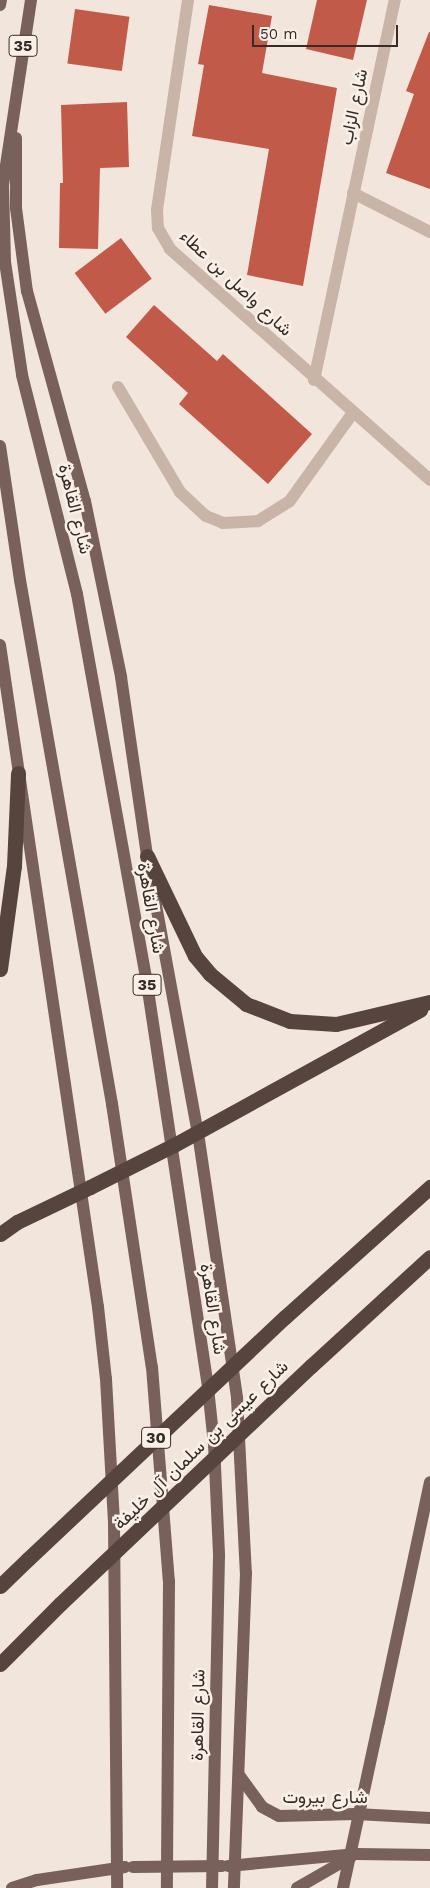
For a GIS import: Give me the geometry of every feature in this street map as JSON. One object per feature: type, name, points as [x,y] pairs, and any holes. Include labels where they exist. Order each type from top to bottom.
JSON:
[{"type":"highway","points":[[0,969],[14,866],[18,773]]},
{"type":"highway","points":[[147,856],[195,956],[210,974],[246,1004],[290,1021],[336,1024],[430,1003]]},
{"type":"highway","points":[[0,1234],[17,1222],[198,1133],[430,1003]]},
{"type":"highway","name":"شارع عيسى بن سلمان آل خليفة","points":[[0,1586],[284,1317],[430,1186]]},
{"type":"highway","name":"شارع عيسى بن سلمان آل خليفة","points":[[0,1664],[60,1604],[311,1366],[430,1257]]},
{"type":"main road","points":[[0,5],[1,0]]},
{"type":"main road","name":"شارع القاهرة","points":[[31,0],[15,93],[3,185],[5,262],[10,310],[22,375],[77,594],[146,977],[213,1435],[219,1556],[212,1888]]},
{"type":"main road","name":"شارع القاهرة","points":[[15,93],[16,208],[27,291],[85,501],[121,677],[147,856],[198,1133],[226,1311],[243,1485],[246,1573],[234,1888]]},
{"type":"main road","name":"شارع القاهرة","points":[[0,446],[20,580],[112,1104],[152,1367],[169,1581],[167,1888]]},
{"type":"main road","points":[[0,645],[18,773],[85,1189],[98,1307],[114,1524],[117,1888]]},
{"type":"main road","points":[[343,1888],[430,1482]]},
{"type":"main road","name":"شارع بيروت","points":[[238,1774],[262,1806],[279,1816],[356,1814],[430,1818]]},
{"type":"main road","points":[[12,1888],[37,1880],[118,1868],[235,1866],[356,1854],[430,1855]]},
{"type":"main road","points":[[297,1888],[356,1854]]},
{"type":"street","name":"شارع واصل بن عطاء","points":[[188,0],[157,210],[158,228],[170,249],[352,414],[430,480]]},
{"type":"street","name":"شارع الزاب","points":[[314,380],[395,0]]},
{"type":"street","points":[[353,193],[430,232]]},
{"type":"street","points":[[118,387],[180,492],[206,516],[223,523],[258,522],[289,502],[352,414]]},
{"type":"building","points":[[317,0],[367,0],[353,60],[306,49]]},
{"type":"building","points":[[209,5],[272,16],[262,73],[337,88],[303,286],[247,275],[269,149],[192,136],[204,65],[198,64]]},
{"type":"building","points":[[75,9],[129,17],[122,71],[67,63]]},
{"type":"building","points":[[429,32],[430,189],[386,173],[414,94],[406,91]]},
{"type":"building","points":[[127,102],[129,167],[100,168],[98,249],[59,248],[60,183],[63,183],[61,105]]},
{"type":"building","points":[[121,238],[152,279],[105,314],[75,273]]},
{"type":"building","points":[[154,305],[217,361],[223,354],[312,434],[268,484],[179,404],[188,393],[126,337]]}]
